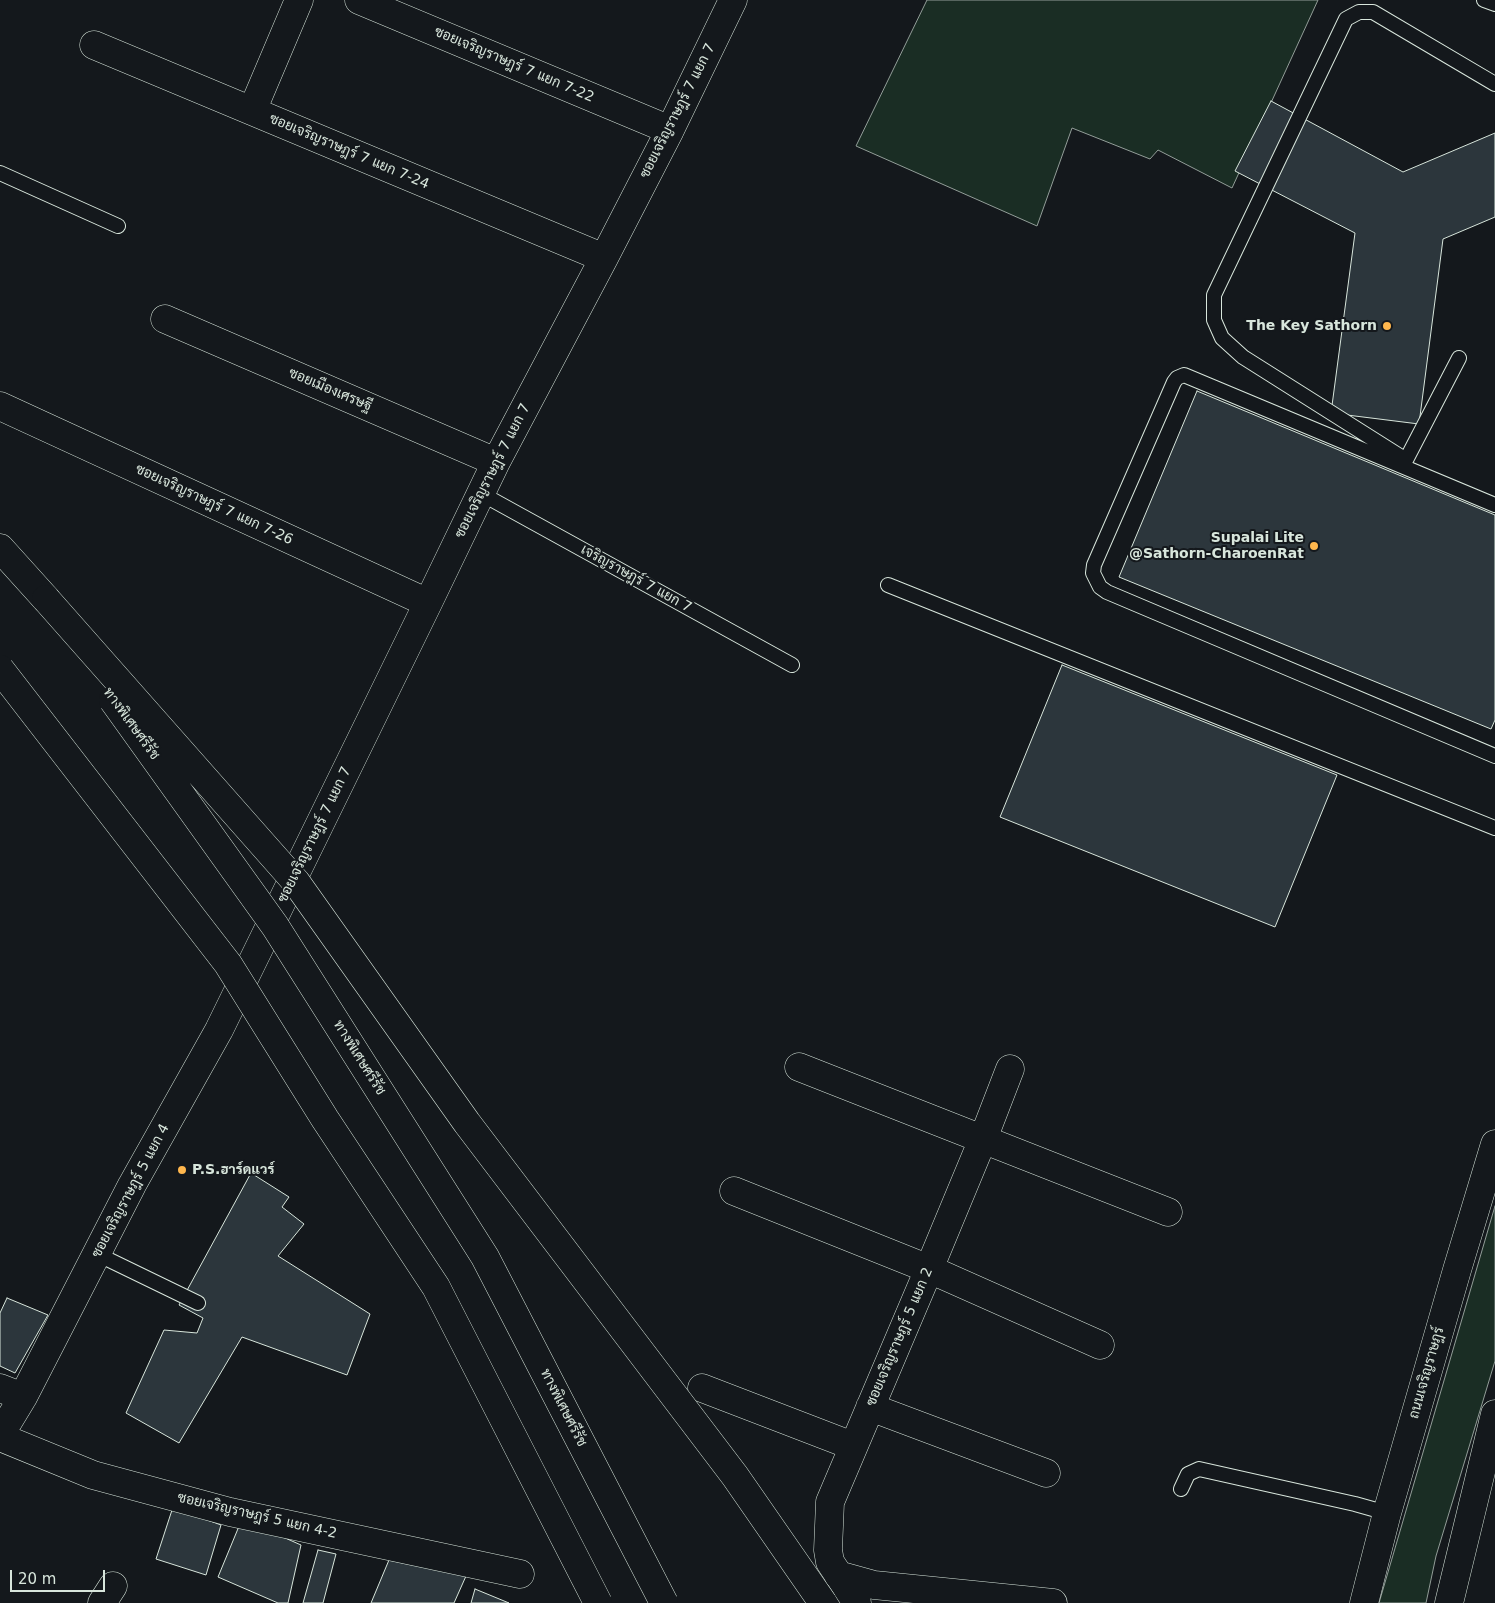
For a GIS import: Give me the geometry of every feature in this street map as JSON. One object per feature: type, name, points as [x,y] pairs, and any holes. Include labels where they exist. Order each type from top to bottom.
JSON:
[{"type":"main road","points":[[252,112],[299,0]]},
{"type":"main road","name":"ซอยเจริญราษฎร์ 7 แยก 7-22","points":[[359,0],[670,130]]},
{"type":"main road","name":"ซอยเจริญราษฎร์ 7 แยก 7","points":[[260,946],[480,493],[670,130],[734,0]]},
{"type":"main road","name":"ซอยเจริญราษฎร์ 7 แยก 7-24","points":[[94,45],[604,258]]},
{"type":"main road","name":"ซอยเมืองเศรษฐี","points":[[165,319],[496,462]]},
{"type":"main road","name":"ซอยเจริญราษฎร์ 7 แยก 7-26","points":[[0,406],[428,603]]},
{"type":"main road","name":"ทางพิเศษศรีรัช","points":[[0,548],[46,599],[86,662],[275,926],[485,1257],[664,1603]]},
{"type":"main road","points":[[46,599],[296,882],[467,1123],[735,1476],[823,1603]]},
{"type":"main road","points":[[0,669],[228,964],[325,1119],[436,1287],[598,1603]]},
{"type":"main road","name":"ซอยเจริญราษฎร์ 5 แยก 4","points":[[0,1436],[12,1393],[97,1254],[132,1185],[219,1030],[260,946]]},
{"type":"main road","points":[[800,1067],[1168,1212]]},
{"type":"main road","name":"ซอยเจริญราษฎร์ 5 แยก 2","points":[[857,1603],[830,1562],[828,1550],[830,1502],[929,1269],[1010,1069]]},
{"type":"main road","name":"ถนนเจริญราษฎร์","points":[[1364,1603],[1387,1513],[1495,1144]]},
{"type":"main road","points":[[734,1191],[929,1269],[1100,1345]]},
{"type":"main road","points":[[702,1388],[853,1446]]},
{"type":"main road","points":[[870,1407],[1046,1473]]},
{"type":"main road","points":[[1449,1603],[1485,1488],[1495,1414]]},
{"type":"main road","name":"ซอยเจริญราษฎร์ 5 แยก 4-2","points":[[0,1436],[93,1476],[230,1512],[520,1574]]},
{"type":"main road","points":[[838,1575],[874,1585],[1053,1603]]},
{"type":"lane","points":[[1484,0],[1495,4]]},
{"type":"lane","points":[[1460,358],[1406,460],[1243,357],[1222,338],[1214,320],[1214,295],[1346,19],[1359,12],[1373,12],[1495,84]]},
{"type":"lane","points":[[0,173],[118,226]]},
{"type":"lane","points":[[1495,505],[1184,375],[1177,378],[1174,382],[1094,565],[1093,573],[1100,587],[1106,592],[1495,756]]},
{"type":"lane","name":"เจริญราษฎร์ 7 แยก 7","points":[[480,493],[792,665]]},
{"type":"lane","points":[[888,585],[1495,828]]},
{"type":"lane","points":[[97,1254],[198,1303]]},
{"type":"lane","points":[[1181,1489],[1188,1474],[1199,1469],[1356,1504],[1387,1513]]},
{"type":"green space","points":[[927,0],[1318,0],[1232,188],[1158,150],[1150,159],[1072,128],[1037,226],[856,146]]},
{"type":"green space","points":[[1495,1206],[1495,1361],[1436,1556],[1426,1603],[1379,1603]]},
{"type":"building","name":"The Key Sathorn","points":[[1271,101],[1403,172],[1495,133],[1495,217],[1443,239],[1419,424],[1331,413],[1355,233],[1235,171]]},
{"type":"building","name":"Supalai Lite @Sathorn-CharoenRat","points":[[1197,391],[1495,515],[1495,720],[1491,729],[1119,577]]},
{"type":"building","points":[[1062,665],[1337,775],[1275,927],[1000,817]]},
{"type":"building","points":[[251,1173],[289,1197],[282,1207],[304,1224],[278,1256],[370,1314],[347,1375],[242,1337],[179,1443],[126,1413],[164,1330],[197,1333],[203,1318],[179,1305]]},
{"type":"building","points":[[7,1298],[48,1315],[15,1373],[0,1366],[0,1313]]},
{"type":"building","points":[[173,1507],[221,1525],[206,1575],[156,1559]]},
{"type":"building","points":[[242,1519],[301,1545],[288,1603],[278,1603],[218,1577]]},
{"type":"building","points":[[318,1550],[336,1554],[323,1603],[303,1603]]},
{"type":"building","points":[[389,1560],[466,1576],[454,1603],[371,1603]]},
{"type":"building","points":[[475,1589],[509,1603],[471,1603]]},
{"type":"place","name":"The Key Sathorn","points":[[1387,326]]},
{"type":"place","name":"Supalai Lite @Sathorn-CharoenRat","points":[[1314,546]]},
{"type":"place","name":"P.S.ฮาร์ดแวร์","points":[[182,1170]]}]
